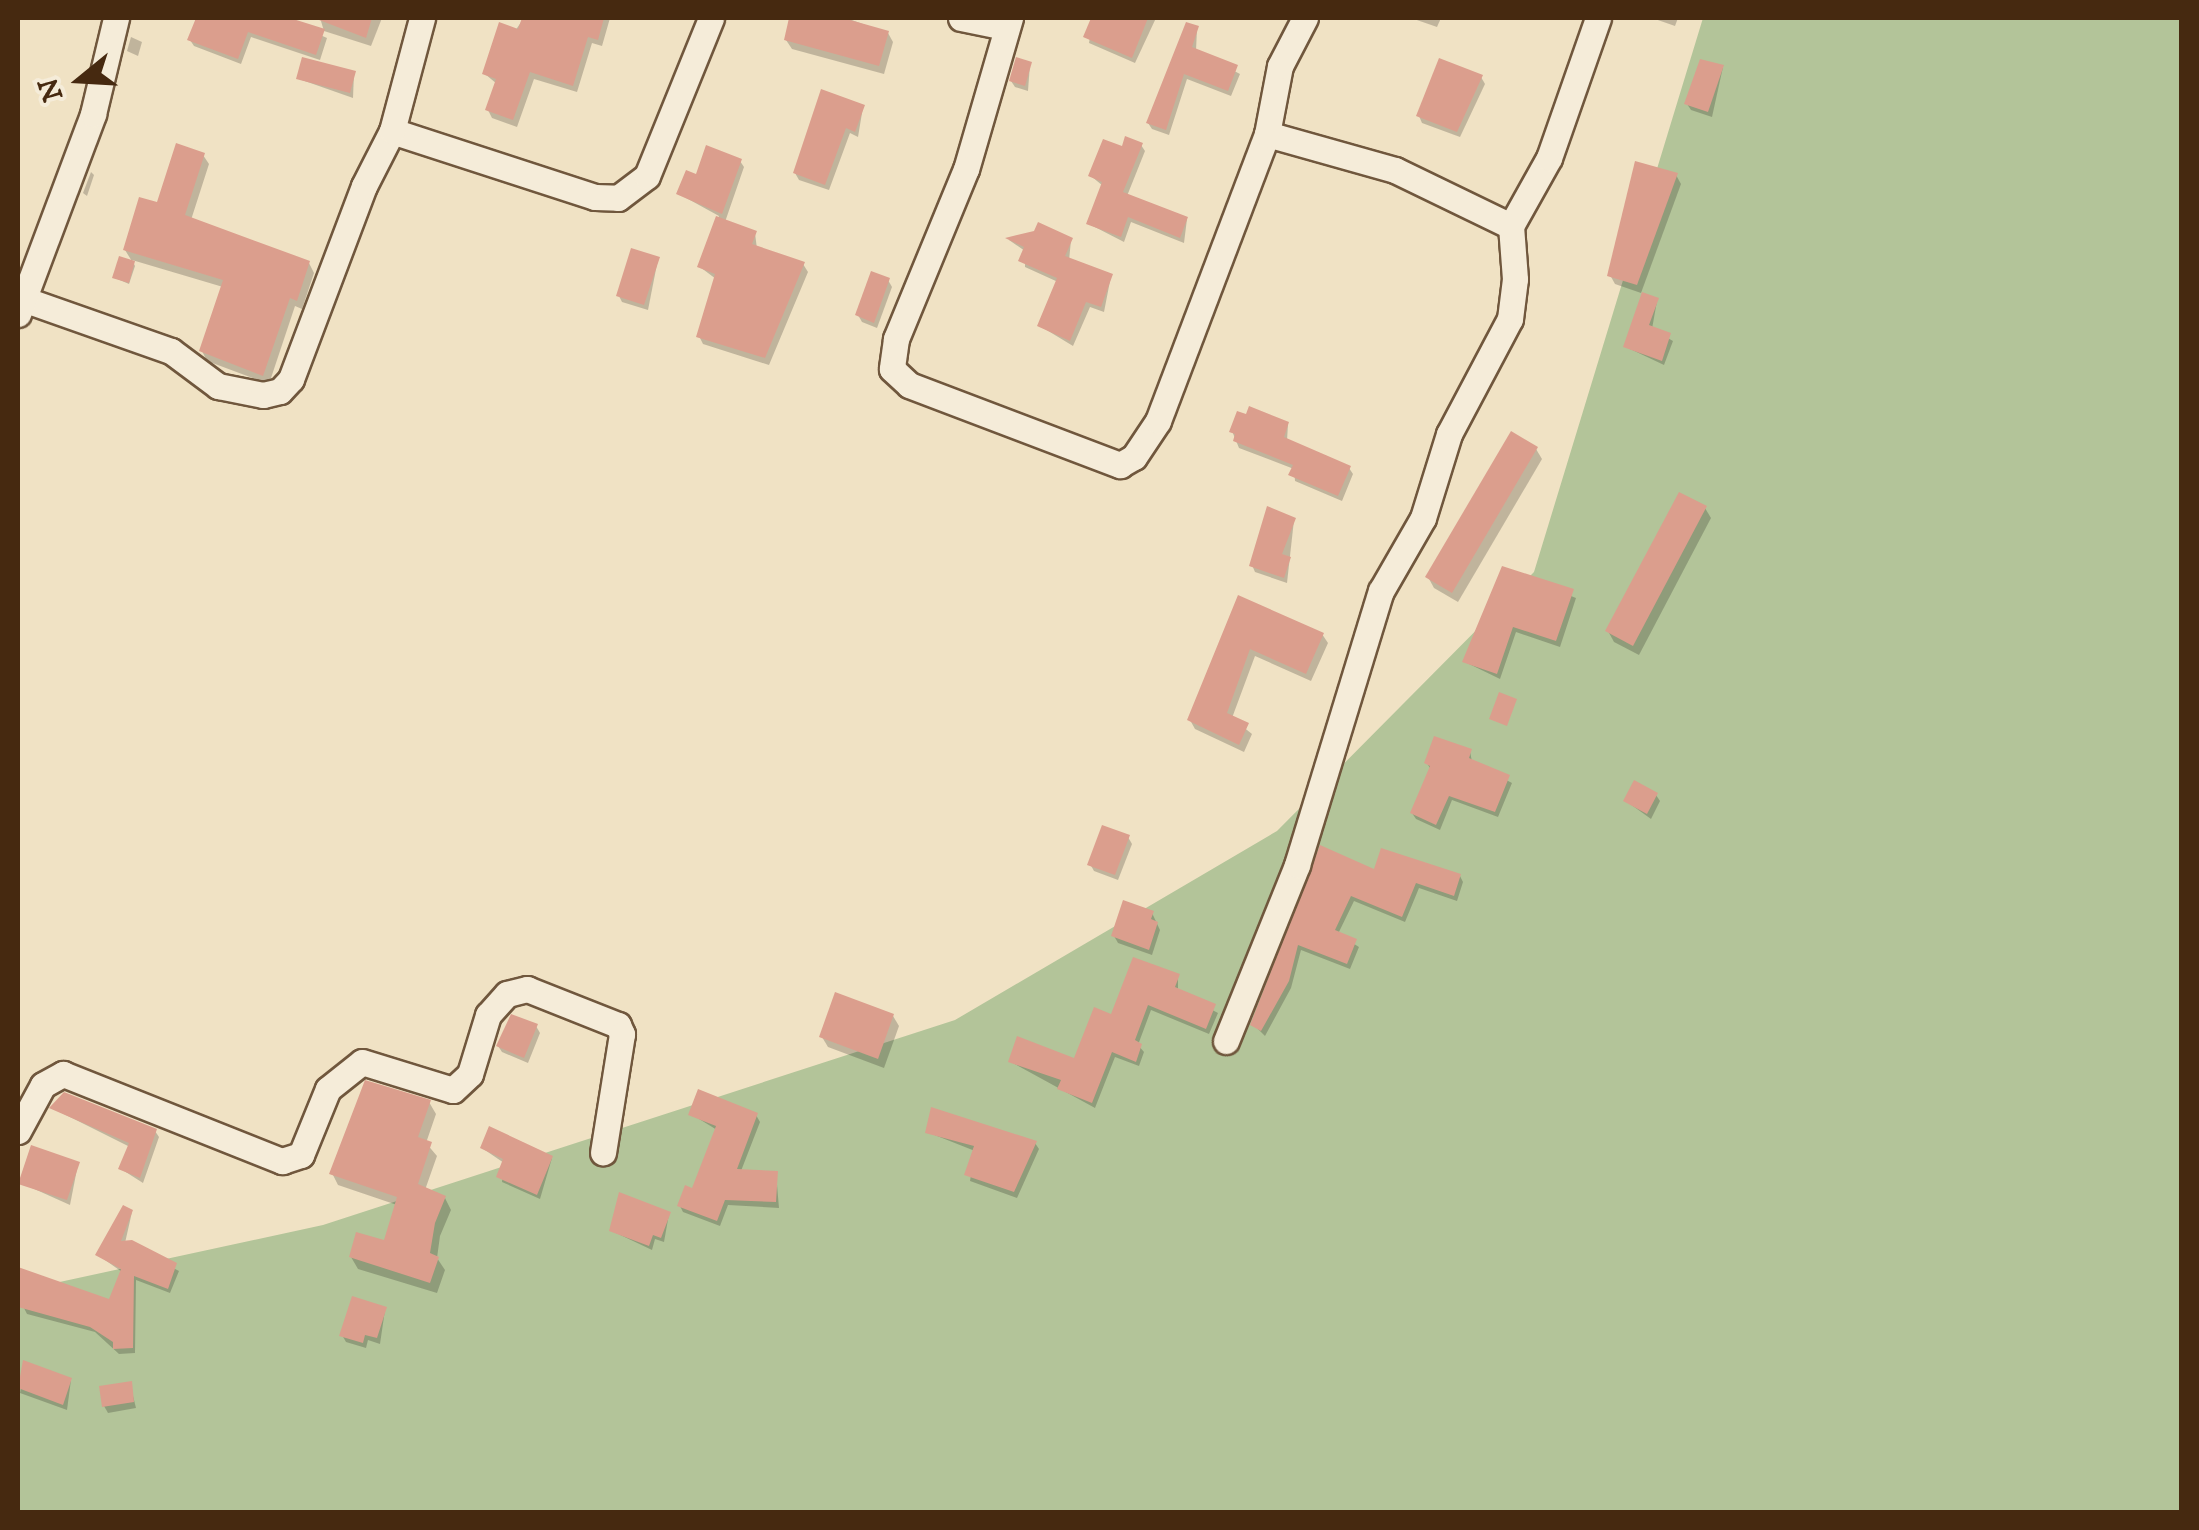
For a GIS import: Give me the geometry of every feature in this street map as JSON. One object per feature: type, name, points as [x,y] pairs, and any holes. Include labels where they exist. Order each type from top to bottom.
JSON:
[{"type":"street","points":[[116,18],[93,114],[20,307],[171,351],[218,386],[244,394],[280,390],[291,379],[364,186],[392,131],[422,18]]},
{"type":"street","points":[[392,131],[595,197],[618,198],[646,176],[711,18]]},
{"type":"street","points":[[961,18],[1008,22],[966,170],[896,338],[892,369],[908,385],[1098,460],[1120,464],[1134,457],[1194,338],[1267,134],[1280,66],[1305,18]]},
{"type":"street","points":[[1226,1041],[1309,830],[1382,591],[1423,518],[1450,434],[1510,319],[1516,279],[1511,226],[1550,158],[1598,18]]},
{"type":"street","points":[[1267,134],[1395,170],[1511,226]]},
{"type":"street","points":[[18,1131],[43,1085],[64,1074],[282,1161],[301,1155],[328,1088],[362,1062],[454,1090],[470,1074],[488,1015],[508,994],[527,989],[618,1024],[622,1034],[603,1152]]},
{"type":"green space","points":[[1703,18],[2181,18],[2181,1512],[18,1512],[18,1291],[323,1225],[955,1020],[1277,831],[1534,572]]},
{"type":"building","points":[[196,18],[290,18],[325,29],[316,55],[248,32],[238,59],[187,40]]},
{"type":"building","points":[[314,18],[372,18],[366,38]]},
{"type":"building","points":[[522,18],[604,18],[598,40],[588,37],[573,86],[530,72],[513,120],[485,110],[496,79],[482,74],[499,22],[518,29]]},
{"type":"building","points":[[789,18],[843,18],[889,31],[879,66],[784,40]]},
{"type":"building","points":[[1091,18],[1148,18],[1132,58],[1083,37]]},
{"type":"building","points":[[1186,22],[1199,26],[1192,47],[1238,65],[1228,91],[1184,74],[1166,130],[1146,123]]},
{"type":"building","points":[[302,57],[356,71],[350,93],[296,79]]},
{"type":"building","points":[[1016,57],[1032,62],[1025,86],[1009,81]]},
{"type":"building","points":[[1439,58],[1483,75],[1457,132],[1416,116]]},
{"type":"building","points":[[1700,59],[1724,65],[1708,112],[1684,104]]},
{"type":"building","points":[[821,89],[865,105],[855,132],[846,128],[825,185],[793,173]]},
{"type":"building","points":[[1125,136],[1143,143],[1123,192],[1188,217],[1180,238],[1128,217],[1121,237],[1086,224],[1102,182],[1088,176],[1103,139],[1122,146]]},
{"type":"building","points":[[176,143],[205,153],[185,215],[310,261],[297,301],[290,298],[263,376],[199,351],[223,280],[123,250],[139,197],[157,202]]},
{"type":"building","points":[[706,145],[742,159],[722,214],[676,194],[686,170],[696,174]]},
{"type":"building","points":[[1635,161],[1678,173],[1637,285],[1607,276]]},
{"type":"building","points":[[716,216],[757,231],[752,244],[805,262],[765,358],[696,337],[715,274],[697,267]]},
{"type":"building","points":[[1038,222],[1073,238],[1065,256],[1113,274],[1101,307],[1086,302],[1070,341],[1037,326],[1057,278],[1018,261],[1024,247],[1005,238],[1034,231]]},
{"type":"building","points":[[631,248],[660,257],[644,305],[616,296]]},
{"type":"building","points":[[119,256],[135,261],[129,283],[112,278]]},
{"type":"building","points":[[871,271],[890,278],[874,323],[855,315]]},
{"type":"building","points":[[1642,292],[1659,298],[1649,325],[1671,333],[1662,361],[1623,347]]},
{"type":"building","points":[[1249,406],[1289,422],[1284,437],[1351,466],[1338,496],[1288,475],[1293,465],[1233,441],[1235,434],[1229,432],[1237,411],[1246,414]]},
{"type":"building","points":[[1511,431],[1538,447],[1452,593],[1425,577]]},
{"type":"building","points":[[1679,492],[1707,506],[1633,646],[1605,631]]},
{"type":"building","points":[[1267,506],[1296,518],[1282,554],[1291,557],[1284,578],[1249,566]]},
{"type":"building","points":[[1502,566],[1574,589],[1556,641],[1513,627],[1497,674],[1462,662]]},
{"type":"building","points":[[1238,595],[1324,633],[1306,674],[1250,649],[1227,713],[1249,723],[1239,745],[1187,720]]},
{"type":"building","points":[[1499,692],[1517,699],[1507,726],[1489,719]]},
{"type":"building","points":[[1434,736],[1472,749],[1469,758],[1510,775],[1495,812],[1449,796],[1436,825],[1410,813],[1430,766],[1424,763]]},
{"type":"building","points":[[1634,780],[1658,793],[1647,814],[1623,801]]},
{"type":"building","points":[[1102,825],[1130,835],[1115,875],[1087,865]]},
{"type":"building","points":[[1320,845],[1374,869],[1381,848],[1461,874],[1454,896],[1416,883],[1402,917],[1351,896],[1335,930],[1357,939],[1347,964],[1298,945],[1289,981],[1261,1031],[1250,1025]]},
{"type":"building","points":[[1123,900],[1154,911],[1151,919],[1158,922],[1149,950],[1111,936]]},
{"type":"building","points":[[1133,957],[1180,974],[1175,987],[1216,1004],[1206,1029],[1148,1005],[1135,1040],[1142,1044],[1136,1062],[1112,1052],[1092,1103],[1057,1089],[1061,1080],[1008,1062],[1017,1036],[1074,1058],[1094,1007],[1111,1014]]},
{"type":"building","points":[[835,992],[894,1014],[878,1059],[819,1037]]},
{"type":"building","points":[[511,1014],[538,1024],[524,1058],[496,1046]]},
{"type":"building","points":[[365,1080],[431,1100],[418,1137],[432,1142],[418,1184],[446,1196],[435,1223],[430,1253],[439,1257],[430,1283],[349,1257],[356,1232],[384,1240],[397,1197],[329,1174]]},
{"type":"building","points":[[698,1089],[758,1113],[737,1169],[778,1171],[776,1202],[725,1200],[717,1221],[677,1206],[685,1185],[692,1188],[716,1126],[688,1115]]},
{"type":"building","points":[[64,1092],[157,1129],[140,1178],[118,1169],[129,1143],[49,1108]]},
{"type":"building","points":[[931,1107],[1037,1141],[1014,1192],[964,1175],[974,1146],[925,1133]]},
{"type":"building","points":[[489,1126],[553,1156],[537,1195],[496,1177],[503,1159],[480,1148]]},
{"type":"building","points":[[31,1145],[80,1162],[67,1200],[18,1184]]},
{"type":"building","points":[[619,1192],[671,1212],[661,1238],[653,1235],[649,1246],[609,1231]]},
{"type":"building","points":[[123,1205],[133,1210],[121,1241],[132,1240],[177,1263],[168,1289],[134,1276],[133,1348],[113,1349],[113,1342],[90,1327],[18,1307],[18,1267],[109,1299],[121,1269],[95,1255]]},
{"type":"building","points":[[352,1296],[387,1307],[377,1338],[365,1335],[363,1343],[339,1336]]},
{"type":"building","points":[[23,1360],[72,1378],[63,1405],[18,1388]]},
{"type":"building","points":[[132,1381],[134,1402],[102,1407],[99,1386]]}]
